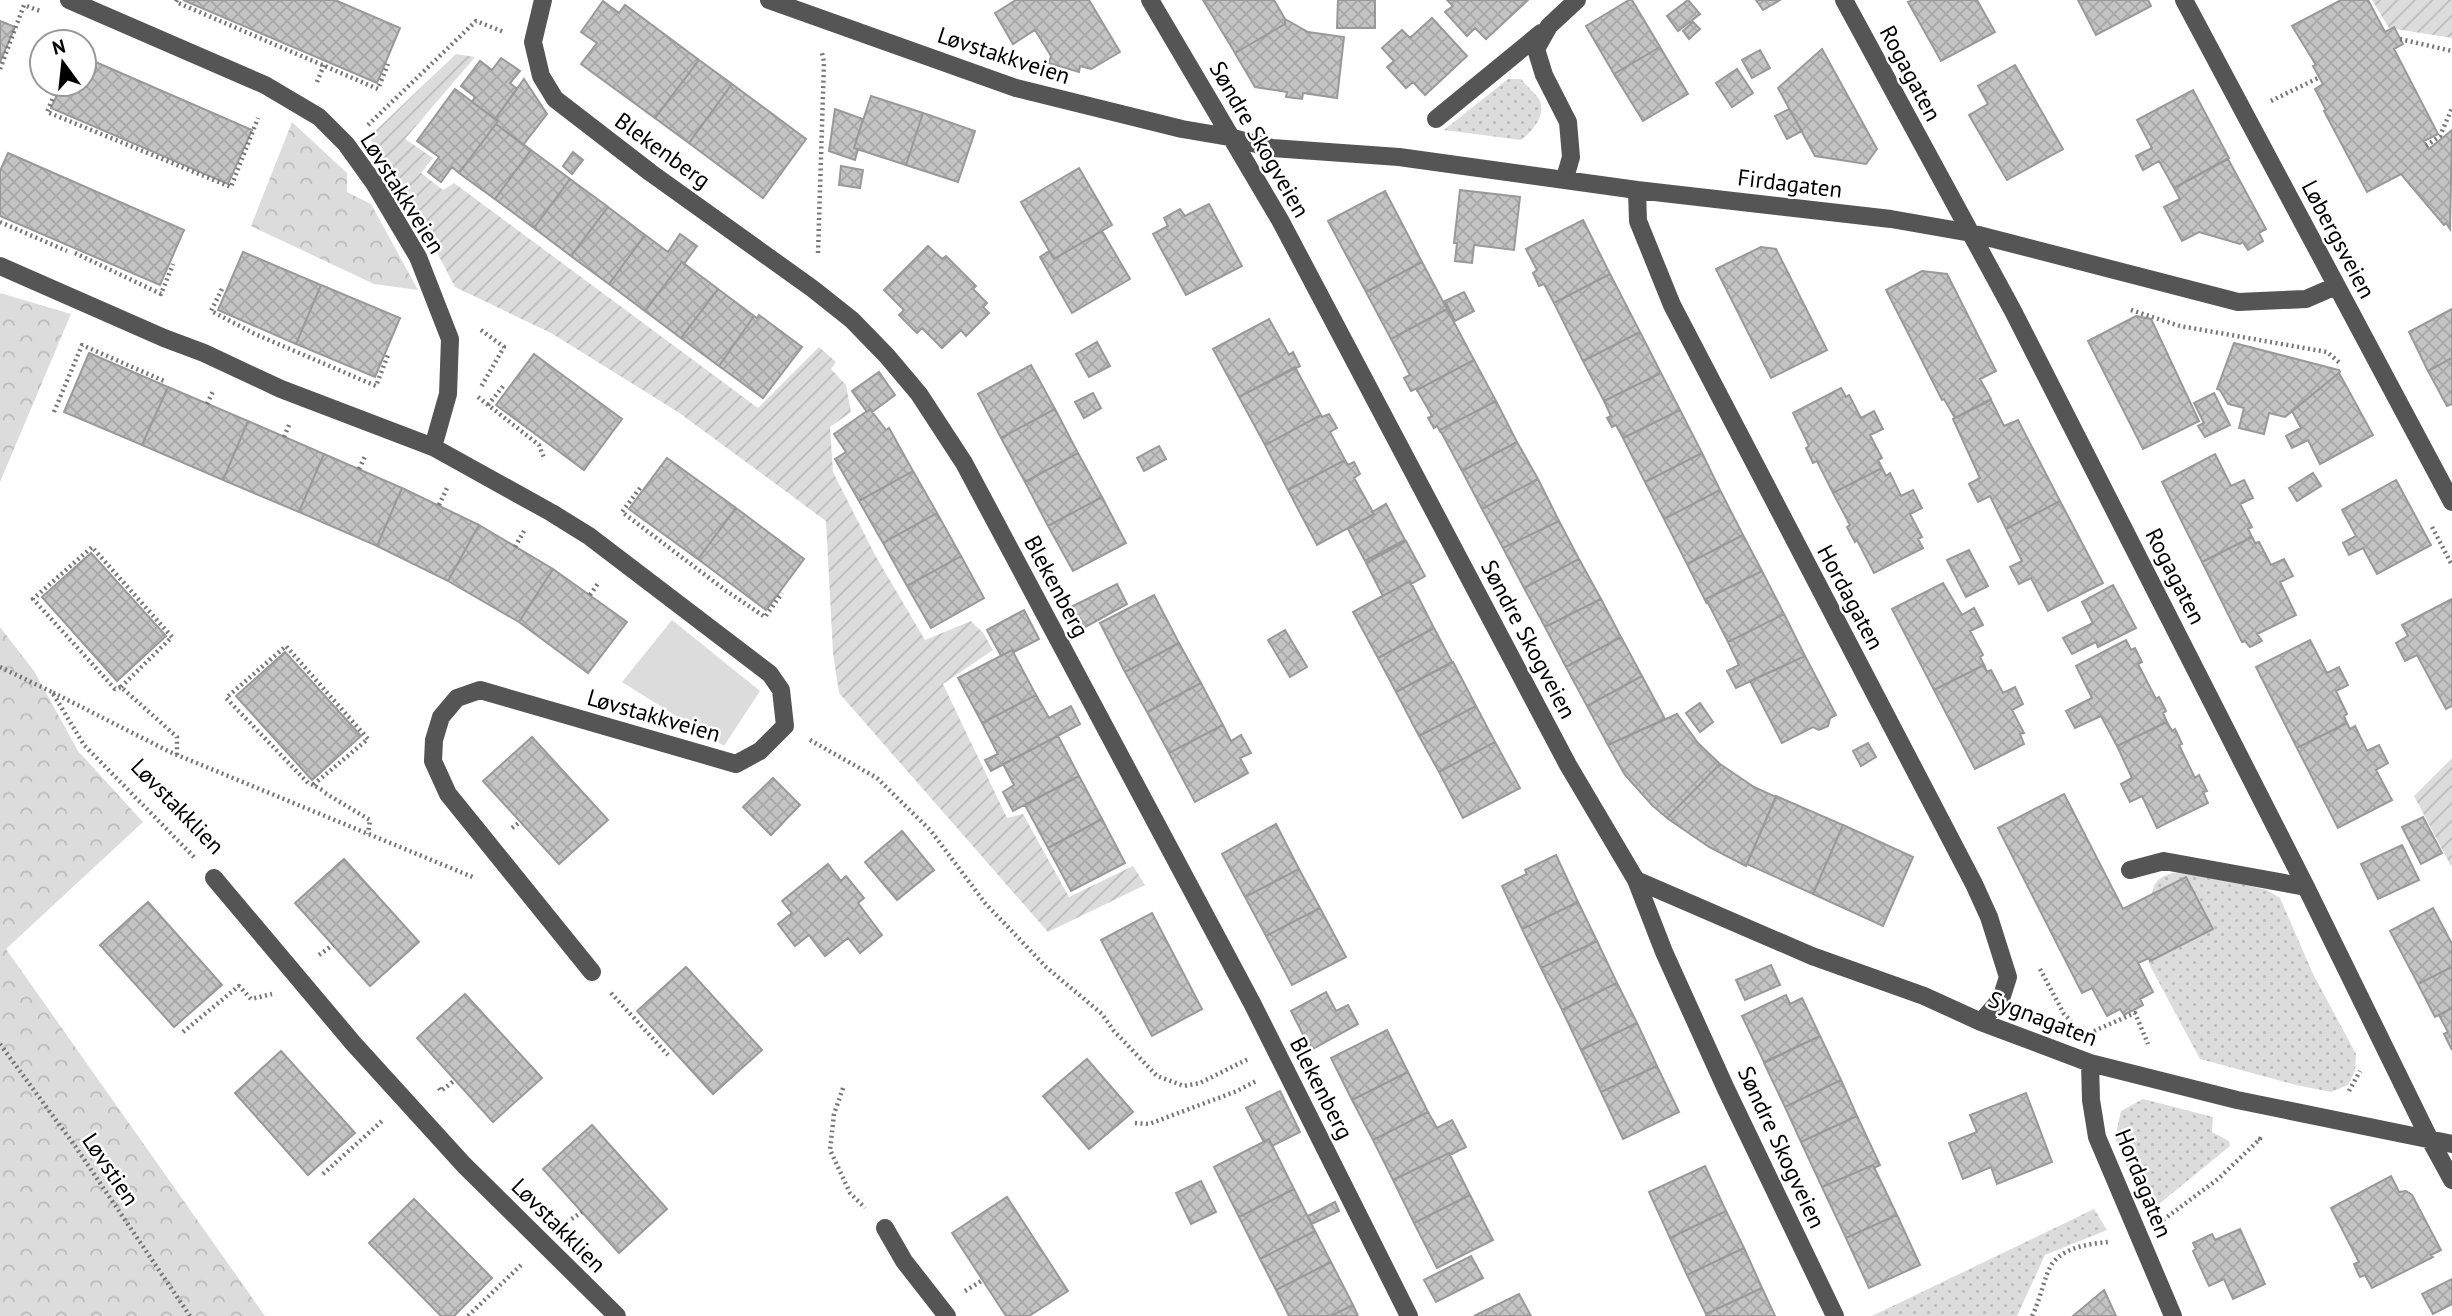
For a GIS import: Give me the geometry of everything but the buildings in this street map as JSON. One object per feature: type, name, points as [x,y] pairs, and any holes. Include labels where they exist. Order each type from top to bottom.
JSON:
[{"type":"street","name":"Løvstakkveien","points":[[69,0],[265,85],[319,117],[346,144],[374,183],[418,257],[450,339],[448,394],[433,447]]},
{"type":"street","name":"Blekenberg","points":[[543,0],[533,42],[541,76],[555,99],[852,320],[919,394],[951,441],[1283,1065],[1409,1316]]},
{"type":"street","name":"Løvstakkveien","points":[[769,0],[811,8],[1016,88],[1182,129],[1229,137]]},
{"type":"street","name":"Søndre Skogveien","points":[[1150,0],[1280,220],[1568,765],[1636,880],[1664,952],[1726,1089],[1835,1316]]},
{"type":"street","points":[[1436,118],[1577,0]]},
{"type":"street","name":"Rogagaten","points":[[1844,0],[1971,233],[2306,887],[2452,1180]]},
{"type":"street","name":"Løbergsveien","points":[[2184,0],[2452,502]]},
{"type":"street","points":[[1549,26],[1536,49],[1544,75],[1568,122],[1571,157],[1565,178]]},
{"type":"street","name":"Firdagaten","points":[[1229,137],[1272,148],[1399,158],[1565,178],[1637,190],[1892,219],[1971,233],[2238,302],[2306,299],[2336,286]]},
{"type":"street","name":"Hordagaten","points":[[1637,190],[1638,220],[1672,305],[1989,917],[2008,977],[2001,999],[1981,1022]]},
{"type":"street","points":[[0,266],[204,353],[281,389],[433,447],[552,513],[589,536],[770,674],[781,690],[785,726]]},
{"type":"street","name":"Løvstakkveien","points":[[592,972],[447,794],[433,761],[434,740],[441,717],[457,698],[480,690],[736,764],[760,751],[785,726]]},
{"type":"street","points":[[2130,870],[2164,862],[2306,887]]},
{"type":"street","name":"Løvstakklien","points":[[214,878],[353,1043],[464,1165],[617,1316]]},
{"type":"street","name":"Sygnagaten","points":[[1636,880],[1812,956],[1924,996],[1981,1022],[2090,1063],[2237,1100],[2452,1144]]},
{"type":"street","name":"Hordagaten","points":[[2090,1063],[2091,1100],[2097,1137],[2173,1316]]},
{"type":"street","points":[[885,1228],[904,1261],[947,1316]]},
{"type":"path","points":[[177,0],[176,2],[378,89],[388,64]]},
{"type":"path","points":[[0,69],[24,5],[48,13]]},
{"type":"path","points":[[375,119],[476,21],[533,42]]},
{"type":"path","points":[[2400,38],[2452,51]]},
{"type":"path","points":[[813,289],[817,275],[824,62]]},
{"type":"path","points":[[2270,102],[2320,77]]},
{"type":"path","points":[[53,98],[47,113],[231,187],[258,120]]},
{"type":"path","points":[[2426,146],[2440,136],[2452,107]]},
{"type":"path","points":[[0,222],[67,251]]},
{"type":"path","points":[[75,254],[161,294],[173,264]]},
{"type":"path","points":[[222,289],[211,311],[256,334],[376,386],[388,355]]},
{"type":"path","points":[[435,297],[504,347],[476,395],[539,445],[544,458]]},
{"type":"path","points":[[2130,309],[2180,326],[2327,352],[2343,367]]},
{"type":"path","points":[[54,412],[82,345],[164,381]]},
{"type":"path","points":[[488,405],[505,384]]},
{"type":"path","points":[[640,488],[622,512],[725,590],[765,617],[782,593]]},
{"type":"path","points":[[2428,520],[2452,565]]},
{"type":"path","points":[[92,547],[172,637],[121,687],[116,689],[33,599],[92,547]]},
{"type":"path","points":[[313,785],[368,739],[286,646],[226,698],[308,783],[370,820],[368,834]]},
{"type":"path","points":[[0,667],[52,692]]},
{"type":"path","points":[[121,687],[177,737],[177,755]]},
{"type":"path","name":"Løvstakklien","points":[[52,692],[177,755],[475,878],[515,877]]},
{"type":"path","name":"Løvstakklien","points":[[52,692],[84,745],[214,878]]},
{"type":"path","points":[[785,726],[877,778],[931,831],[985,903],[1036,953],[1046,967],[1102,1014],[1114,1031],[1157,1076],[1184,1086],[1200,1083],[1273,1046]]},
{"type":"path","points":[[319,956],[333,946]]},
{"type":"path","points":[[2034,958],[2064,1014],[2078,1029]]},
{"type":"path","points":[[592,972],[668,1055]]},
{"type":"path","points":[[183,1032],[239,986],[251,999],[278,992]]},
{"type":"path","points":[[2100,1037],[2090,1033],[2136,1013],[2150,1052]]},
{"type":"path","name":"Løvstien","points":[[0,1044],[75,1146],[190,1316]]},
{"type":"path","points":[[2340,1094],[2348,1091],[2360,1072],[2361,1061]]},
{"type":"path","points":[[1135,1123],[1149,1125],[1237,1091],[1283,1065]]},
{"type":"path","points":[[441,1091],[455,1080]]},
{"type":"path","points":[[843,1088],[834,1114],[830,1150],[850,1193],[885,1228]]},
{"type":"path","points":[[323,1174],[365,1137]]},
{"type":"path","points":[[567,1222],[582,1212]]},
{"type":"path","points":[[468,1316],[525,1262]]},
{"type":"path","points":[[972,1287],[983,1280]]},
{"type":"green space","points":[[2372,0],[2452,0],[2452,38],[2389,28]]},
{"type":"green space","points":[[456,54],[475,57],[405,139],[433,158],[421,173],[443,190],[454,183],[758,408],[819,347],[836,362],[831,369],[846,385],[851,412],[830,427],[833,472],[875,555],[925,640],[971,621],[984,634],[993,650],[943,684],[1007,818],[1023,814],[1069,897],[1133,866],[1145,885],[1048,932],[839,693],[833,653],[826,521],[678,412],[551,333],[455,287],[420,220],[369,137]]},
{"type":"green space","points":[[1508,79],[1521,79],[1540,101],[1539,118],[1521,140],[1444,130]]},
{"type":"green space","points":[[292,122],[347,173],[347,192],[371,204],[418,290],[374,284],[251,226]]},
{"type":"green space","points":[[0,293],[71,314],[0,482]]},
{"type":"green space","points":[[672,620],[760,691],[724,746],[622,682]]},
{"type":"green space","points":[[0,627],[34,671],[78,751],[143,822],[6,949],[265,1316],[0,1316]]},
{"type":"green space","points":[[2452,758],[2452,866],[2451,866],[2414,796]]},
{"type":"green space","points":[[2186,871],[2267,890],[2280,898],[2313,974],[2356,1054],[2355,1071],[2348,1085],[2331,1092],[2200,1059],[2148,962],[2212,929],[2152,896],[2155,884],[2163,877]]},
{"type":"green space","points":[[2143,1099],[2213,1117],[2212,1132],[2229,1141],[2230,1146],[2148,1213],[2115,1138],[2121,1111]]},
{"type":"green space","points":[[2094,1209],[2107,1230],[2045,1255],[2017,1316],[1872,1316]]}]
